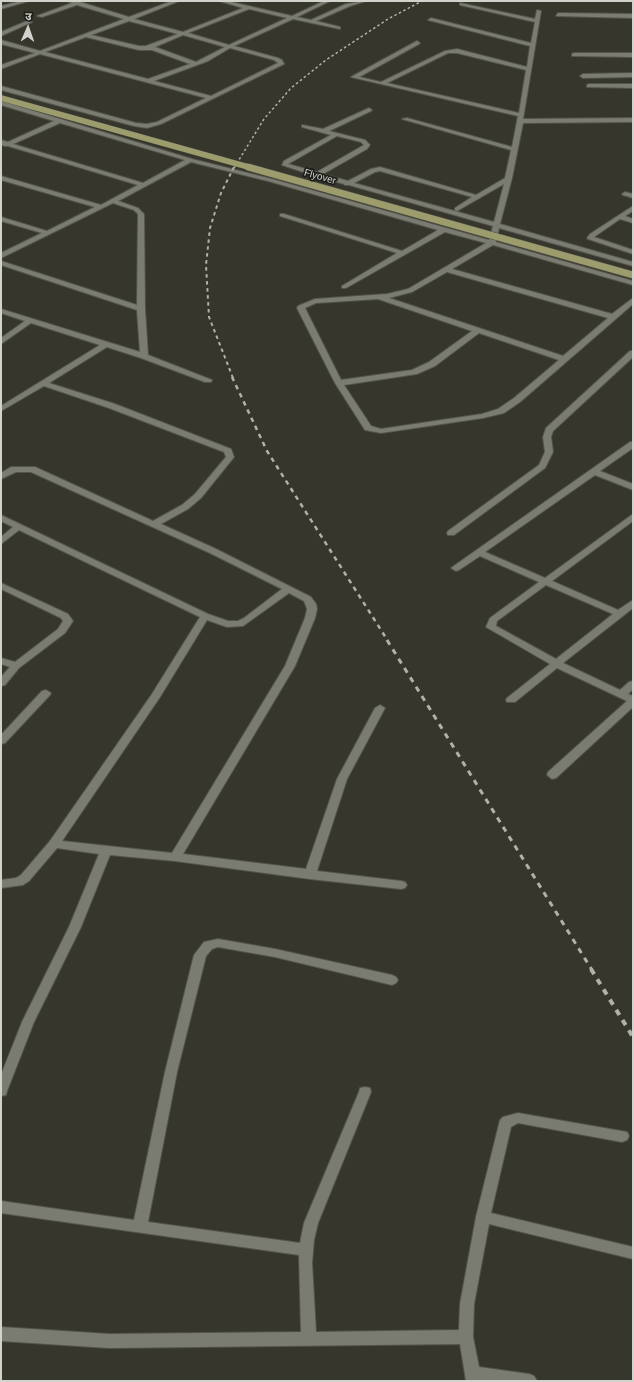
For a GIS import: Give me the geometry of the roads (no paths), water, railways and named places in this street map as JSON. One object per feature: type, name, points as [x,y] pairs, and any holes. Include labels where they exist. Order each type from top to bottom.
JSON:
[{"type":"main road","name":"Flyover","points":[[1,98],[633,275]]},
{"type":"street","points":[[1,8],[27,1]]},
{"type":"street","points":[[1,88],[136,125],[147,126],[159,123],[281,64],[280,61],[276,59],[129,19],[79,2],[69,1]]},
{"type":"street","points":[[1,67],[177,1]]},
{"type":"street","points":[[221,1],[338,28]]},
{"type":"street","points":[[148,81],[196,64],[228,47],[328,1]]},
{"type":"street","points":[[311,22],[348,5],[364,1]]},
{"type":"street","points":[[40,16],[79,2]]},
{"type":"street","points":[[462,4],[537,21]]},
{"type":"street","points":[[145,48],[247,8]]},
{"type":"street","points":[[539,11],[514,149],[492,243],[410,291],[378,296],[314,302],[302,306],[301,308],[340,383],[368,428],[375,431],[483,416],[501,411],[517,400],[633,300]]},
{"type":"street","points":[[558,15],[633,16]]},
{"type":"street","points":[[431,20],[533,44]]},
{"type":"street","points":[[1,34],[29,22]]},
{"type":"street","points":[[84,35],[145,48],[153,48],[196,64]]},
{"type":"street","points":[[1,42],[212,98]]},
{"type":"street","points":[[417,43],[354,75],[355,78],[520,118],[632,121]]},
{"type":"street","points":[[383,84],[447,52],[457,51],[528,68]]},
{"type":"street","points":[[574,55],[633,55]]},
{"type":"street","points":[[583,76],[633,76]]},
{"type":"street","points":[[589,86],[633,86]]},
{"type":"street","points":[[1,103],[108,134],[190,160],[633,283]]},
{"type":"street","points":[[324,131],[369,110]]},
{"type":"street","points":[[405,119],[514,149]]},
{"type":"street","points":[[3,144],[61,120]]},
{"type":"street","points":[[108,134],[136,125]]},
{"type":"street","points":[[304,126],[363,141],[367,146],[316,175]]},
{"type":"street","points":[[337,134],[284,164],[287,167],[496,227],[633,264]]},
{"type":"street","points":[[3,144],[144,185]]},
{"type":"street","points":[[1,256],[102,207],[190,160]]},
{"type":"street","points":[[347,184],[373,170],[380,169],[477,197]]},
{"type":"street","points":[[1,178],[102,207]]},
{"type":"street","points":[[458,209],[508,178]]},
{"type":"street","points":[[626,194],[633,196]]},
{"type":"street","points":[[113,201],[136,209],[141,214],[141,310],[144,356]]},
{"type":"street","points":[[633,208],[592,235],[590,238],[633,252]]},
{"type":"street","points":[[282,215],[403,253]]},
{"type":"street","points":[[620,217],[633,221]]},
{"type":"street","points":[[1,219],[48,233]]},
{"type":"street","points":[[344,287],[443,230]]},
{"type":"street","points":[[1,263],[141,310]]},
{"type":"street","points":[[448,270],[613,317]]},
{"type":"street","points":[[378,296],[563,359]]},
{"type":"street","points":[[1,310],[29,321],[144,356],[208,380]]},
{"type":"street","points":[[1,342],[29,321]]},
{"type":"street","points":[[340,383],[414,372],[432,364],[478,330]]},
{"type":"street","points":[[1,409],[104,345]]},
{"type":"street","points":[[451,533],[542,466],[548,452],[547,437],[549,430],[633,353]]},
{"type":"street","points":[[43,383],[112,406],[228,451],[230,457],[198,496],[185,507],[154,524]]},
{"type":"street","points":[[456,568],[633,444]]},
{"type":"street","points":[[1,476],[14,469],[32,469],[154,524],[308,599],[312,609],[292,659],[269,703],[175,857]]},
{"type":"street","points":[[595,472],[633,487]]},
{"type":"street","points":[[552,775],[633,700],[557,664],[495,631],[491,627],[493,620],[633,517]]},
{"type":"street","points":[[1,518],[205,616],[227,624],[240,624],[288,589]]},
{"type":"street","points":[[1,540],[18,527]]},
{"type":"street","points":[[479,552],[620,614]]},
{"type":"street","points":[[1,586],[64,616],[68,621],[62,631],[16,666],[1,683]]},
{"type":"street","points":[[511,700],[633,603]]},
{"type":"street","points":[[1,884],[19,882],[25,878],[54,844],[156,695],[205,616]]},
{"type":"street","points":[[1,661],[16,666]]},
{"type":"street","points":[[622,694],[633,684]]},
{"type":"street","points":[[1,741],[46,693]]},
{"type":"street","points":[[310,875],[342,779],[380,708]]},
{"type":"street","points":[[54,844],[106,851],[175,857],[310,875],[401,885]]},
{"type":"street","points":[[1,1091],[28,1022],[74,927],[106,851]]},
{"type":"street","points":[[140,1227],[171,1072],[200,955],[208,945],[218,943],[275,953],[392,980]]},
{"type":"street","points":[[309,1339],[305,1250],[310,1223],[365,1092]]},
{"type":"street","points":[[529,1381],[473,1377],[466,1337],[467,1304],[483,1217],[505,1124],[508,1121],[518,1118],[622,1136]]},
{"type":"street","points":[[1,1207],[305,1250]]},
{"type":"street","points":[[483,1217],[633,1253]]},
{"type":"street","points":[[1,1334],[109,1341],[466,1337]]},
{"type":"railway","points":[[234,168],[264,119],[291,88],[326,60],[388,19],[422,1]]},
{"type":"railway","points":[[233,378],[209,317],[206,265],[210,228],[221,193],[234,167]]},
{"type":"railway","points":[[232,377],[267,451],[388,641]]},
{"type":"railway","points":[[387,640],[592,970]]},
{"type":"railway","points":[[591,969],[633,1037]]}]
